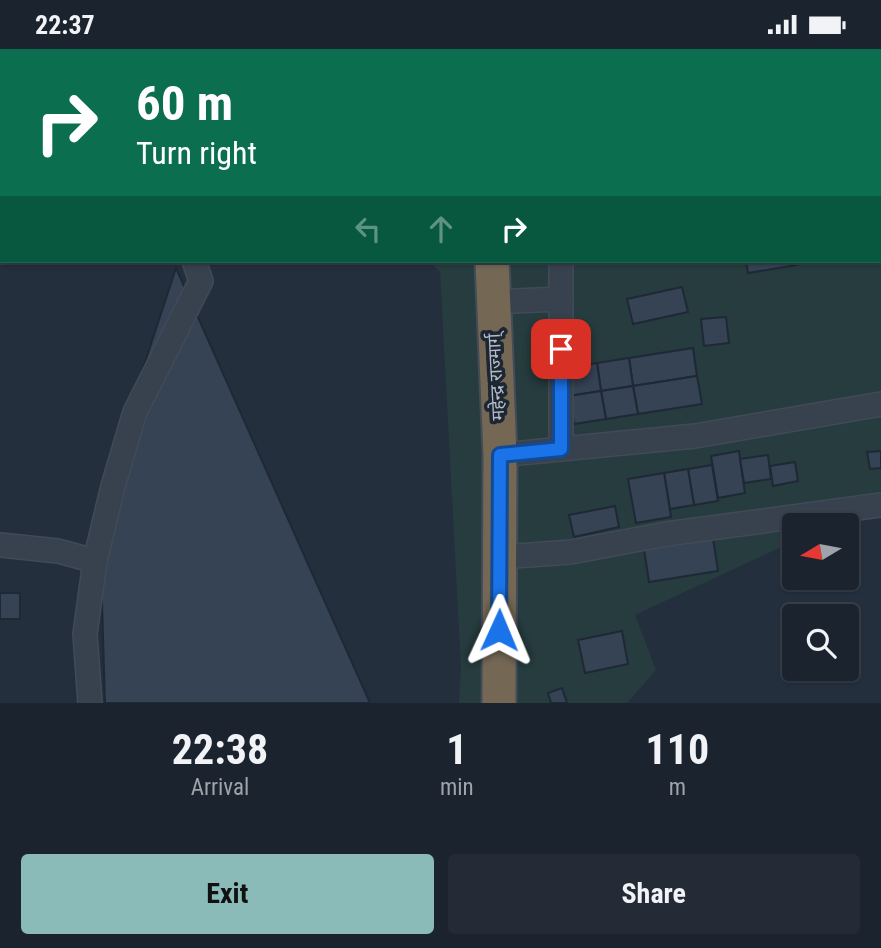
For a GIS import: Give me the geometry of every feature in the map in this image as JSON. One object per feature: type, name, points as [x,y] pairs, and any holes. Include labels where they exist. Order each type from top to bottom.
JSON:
[{"type":"highway","name":"महेन्द्र राज्मार्ग्","points":[[492,263],[500,455],[499,703]]},
{"type":"street","points":[[90,703],[85,634],[95,561],[135,412],[201,281],[195,263]]},
{"type":"street","points":[[561,263],[561,449]]},
{"type":"street","points":[[492,302],[561,299]]},
{"type":"street","points":[[500,455],[695,436],[881,404]]},
{"type":"street","points":[[500,557],[571,552],[666,534],[881,505]]},
{"type":"street","points":[[0,545],[58,551],[95,561]]},
{"type":"green space","points":[[431,263],[881,263],[881,514],[859,521],[859,513],[782,513],[782,547],[635,615],[656,670],[627,703],[459,703],[461,666],[440,272]]},
{"type":"building","points":[[746,263],[797,263],[797,265],[748,273]]},
{"type":"building","points":[[176,268],[370,703],[105,703],[99,502]]},
{"type":"building","points":[[682,287],[688,312],[633,324],[627,299]]},
{"type":"building","points":[[726,317],[729,343],[704,346],[701,319]]},
{"type":"building","points":[[693,348],[697,376],[633,386],[629,358]]},
{"type":"building","points":[[629,358],[633,386],[601,391],[597,363]]},
{"type":"building","points":[[597,363],[601,391],[569,396],[565,369]]},
{"type":"building","points":[[697,376],[702,404],[638,414],[633,386]]},
{"type":"building","points":[[633,386],[638,414],[606,419],[601,391]]},
{"type":"building","points":[[601,391],[606,419],[574,424],[569,396]]},
{"type":"building","points":[[739,451],[745,493],[718,498],[711,456]]},
{"type":"building","points":[[881,451],[881,468],[870,469],[867,452]]},
{"type":"building","points":[[768,455],[771,479],[744,483],[740,459]]},
{"type":"building","points":[[795,462],[798,481],[773,486],[770,466]]},
{"type":"building","points":[[712,465],[718,501],[694,505],[688,469]]},
{"type":"building","points":[[688,469],[694,505],[670,509],[664,473]]},
{"type":"building","points":[[664,473],[671,517],[636,523],[628,479]]},
{"type":"building","points":[[615,506],[619,527],[574,537],[569,515]]},
{"type":"building","points":[[713,538],[718,571],[649,582],[644,549]]},
{"type":"building","points":[[0,593],[20,593],[20,619],[0,619]]},
{"type":"building","points":[[622,631],[628,664],[585,673],[578,640]]},
{"type":"building","points":[[562,688],[567,703],[551,703],[548,693]]},
{"type":"route","points":[[499,630],[500,455],[561,449],[561,349]]}]
